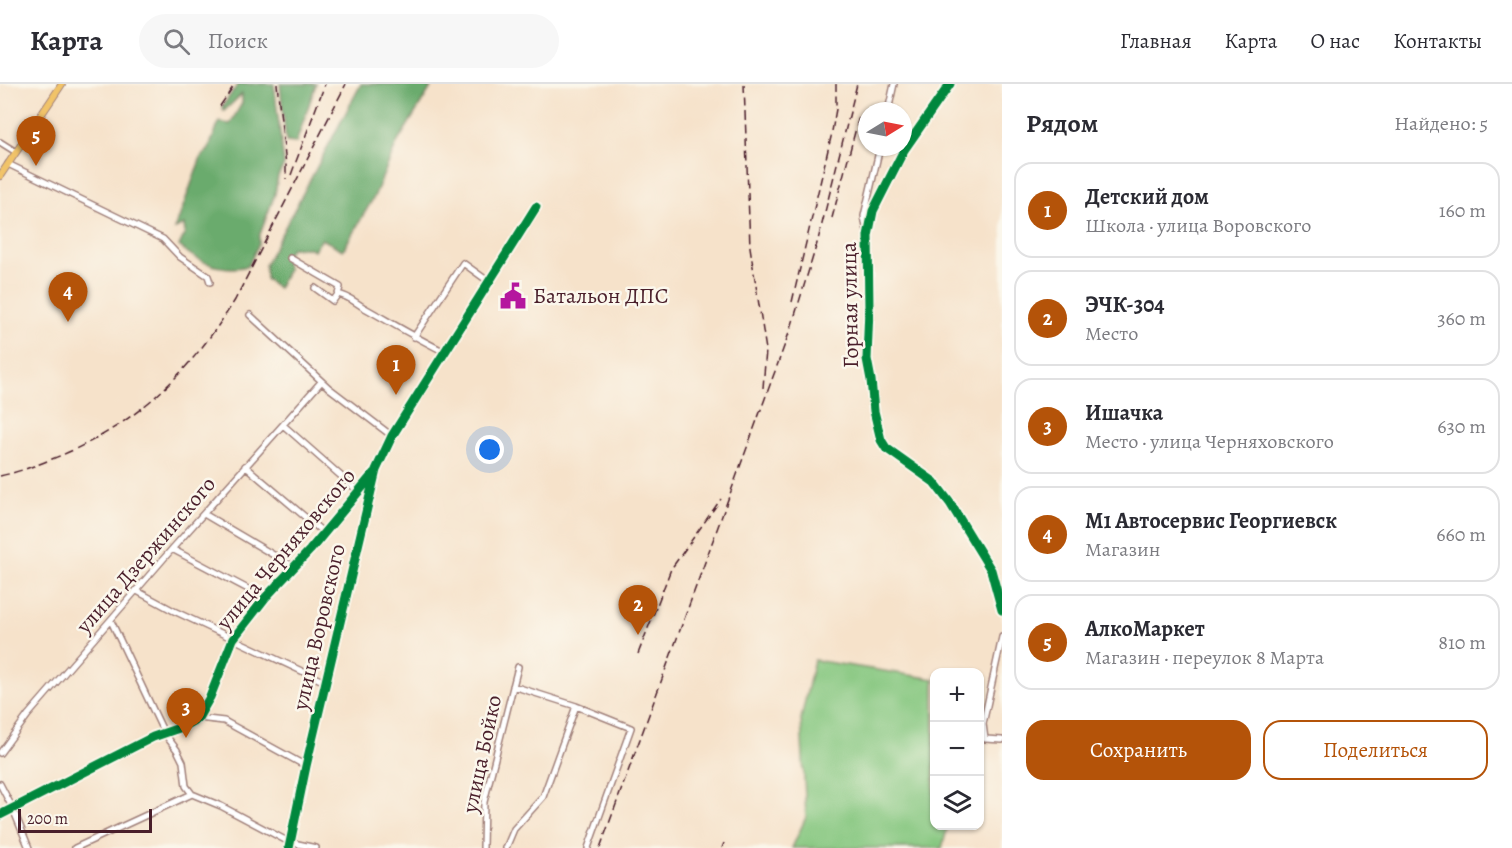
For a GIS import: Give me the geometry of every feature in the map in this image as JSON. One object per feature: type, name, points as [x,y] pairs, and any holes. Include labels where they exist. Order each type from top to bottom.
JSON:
[{"type":"main road","points":[[0,176],[62,84]]},
{"type":"street","points":[[890,102],[894,84]]},
{"type":"street","name":"Горная улица","points":[[950,84],[904,150],[873,211],[868,236],[867,359],[874,411],[881,440],[886,448],[934,483],[950,503],[991,570],[1002,609]]},
{"type":"street","points":[[0,142],[16,152]]},
{"type":"street","points":[[868,236],[864,216],[878,156]]},
{"type":"street","points":[[8,164],[163,239],[180,257],[208,276],[210,282]]},
{"type":"street","name":"улица Воровского","points":[[289,845],[376,470],[392,436],[536,207]]},
{"type":"street","points":[[290,258],[340,287],[333,301],[315,288]]},
{"type":"street","points":[[414,337],[463,263],[488,281]]},
{"type":"street","points":[[338,294],[351,297],[414,337],[445,352]]},
{"type":"street","points":[[250,315],[321,382],[392,436]]},
{"type":"street","name":"улица Дзержинского","points":[[0,753],[28,715],[321,382]]},
{"type":"street","points":[[283,425],[358,491]]},
{"type":"street","points":[[245,466],[324,533]]},
{"type":"street","name":"улица Черняховского","points":[[198,718],[210,697],[233,639],[265,598],[324,533],[376,470]]},
{"type":"street","points":[[204,514],[294,567]]},
{"type":"street","points":[[172,549],[265,598]]},
{"type":"street","points":[[137,591],[327,683]]},
{"type":"street","points":[[111,621],[164,733],[183,762],[186,786],[192,794],[221,806],[289,845],[316,848]]},
{"type":"street","points":[[1002,638],[982,724],[985,739],[1002,740]]},
{"type":"street","name":"улица Бойко","points":[[483,848],[484,802],[518,667]]},
{"type":"street","points":[[513,686],[576,706],[631,728],[588,848]]},
{"type":"street","points":[[506,848],[514,830],[543,797],[576,706]]},
{"type":"street","points":[[0,815],[112,757],[198,718],[224,721],[306,766]]},
{"type":"street","points":[[0,784],[29,848]]},
{"type":"street","points":[[75,848],[192,794]]},
{"type":"green space","points":[[238,84],[274,84],[284,165],[278,176],[275,194],[259,237],[259,243],[248,266],[229,268],[212,265],[187,252],[179,246],[185,233],[184,225],[175,229],[201,157],[208,150],[219,122],[230,124],[242,103],[242,94],[224,111],[222,107]]},
{"type":"green space","points":[[280,84],[316,84],[296,143],[286,142]]},
{"type":"green space","points":[[361,84],[433,84],[397,143],[374,197],[343,250],[322,239],[314,250],[291,248],[286,258],[288,269],[278,288],[266,279],[265,265]]},
{"type":"green space","points":[[814,660],[930,678],[930,830],[947,830],[942,848],[792,848],[806,817],[801,719]]},
{"type":"railway","points":[[220,106],[235,84]]},
{"type":"railway","points":[[277,84],[286,179]]},
{"type":"railway","points":[[291,175],[325,84]]},
{"type":"railway","points":[[0,476],[52,459],[109,431],[157,395],[199,352],[235,300],[346,84]]},
{"type":"railway","points":[[744,84],[750,247],[766,350],[763,388]]},
{"type":"railway","points":[[792,302],[831,137],[836,109],[836,84]]},
{"type":"railway","points":[[600,848],[792,325],[818,240],[857,84]]},
{"type":"railway","points":[[832,218],[858,121]]},
{"type":"railway","points":[[638,654],[671,569],[721,499]]},
{"type":"railway","points":[[722,848],[724,843]]},
{"type":"cycle path","points":[[950,84],[904,150],[873,211],[868,236],[867,359],[874,411],[881,440],[886,448],[934,482],[950,503],[991,570],[1002,610]]},
{"type":"cycle path","points":[[289,848],[306,766],[376,470],[392,436],[536,207]]},
{"type":"cycle path","points":[[0,815],[153,737],[182,727],[198,718],[210,697],[233,639],[265,598],[310,550],[374,473]]},
{"type":"place","name":"АлкоМаркет","points":[[36,166]]},
{"type":"place","name":"Батальон ДПС","points":[[513,296]]},
{"type":"place","name":"М1 Автосервис Георгиевск","points":[[68,322]]},
{"type":"place","name":"Детский дом","points":[[396,395]]},
{"type":"place","name":"ЭЧК-304","points":[[638,635]]},
{"type":"place","name":"Ишачка","points":[[186,738]]}]
